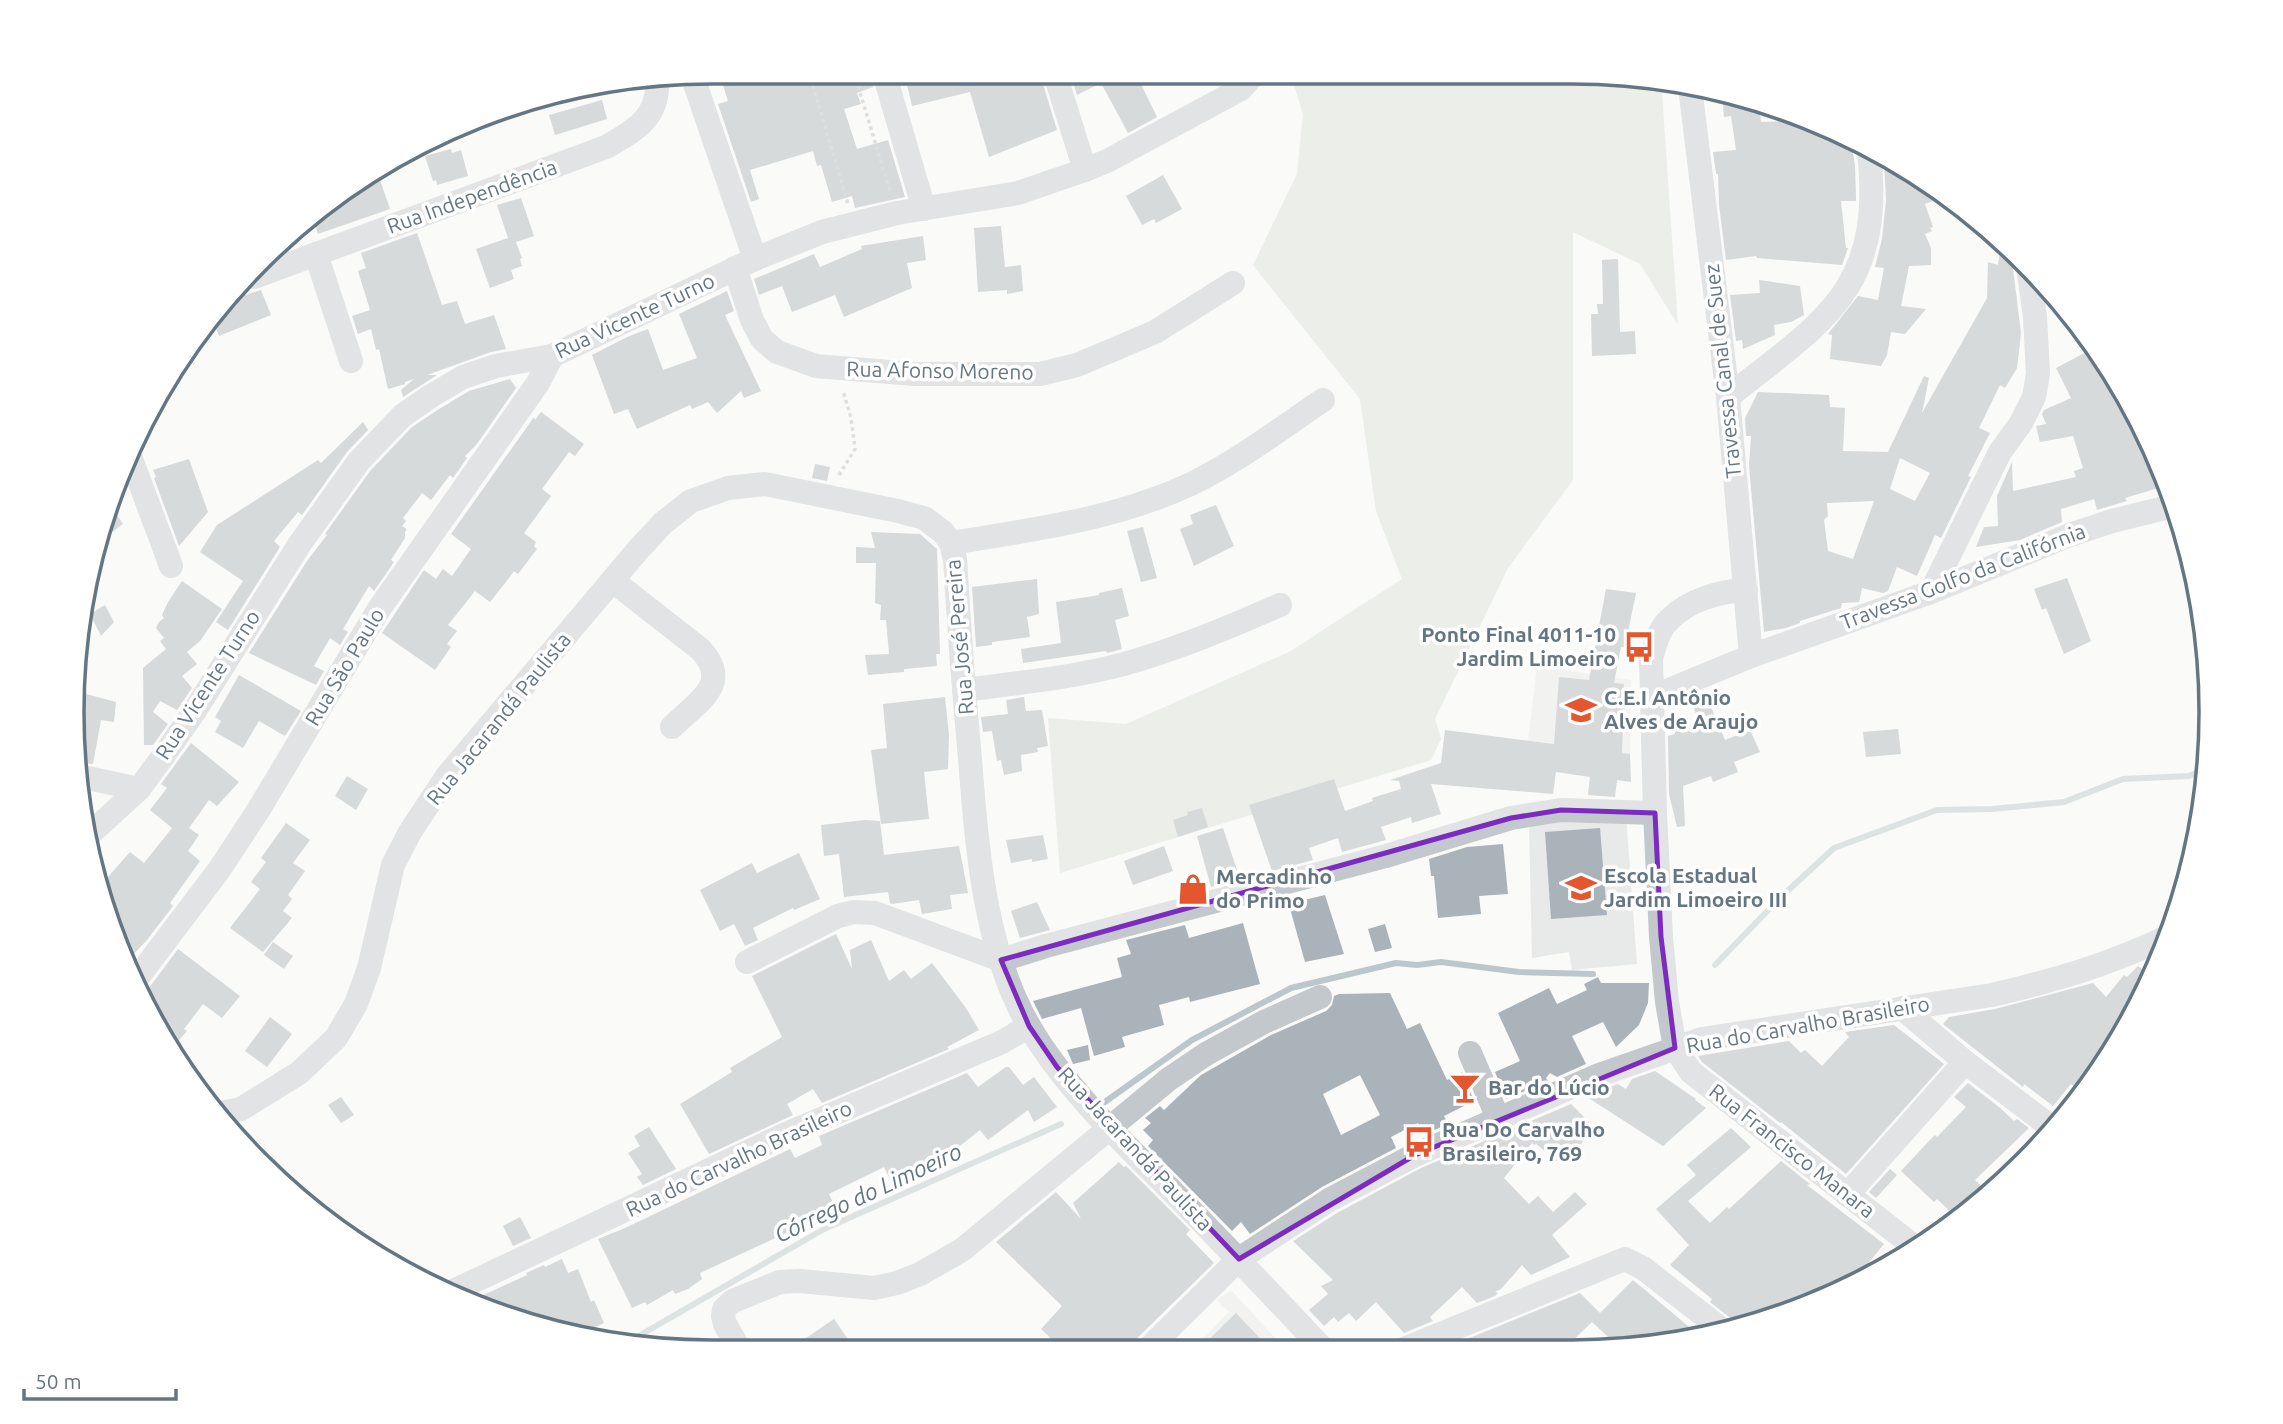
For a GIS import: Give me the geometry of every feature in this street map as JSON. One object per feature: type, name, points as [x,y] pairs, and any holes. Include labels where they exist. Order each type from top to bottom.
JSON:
[{"type":"street","points":[[695,84],[745,263],[752,320],[762,339],[776,352],[816,366],[836,369]]},
{"type":"street","points":[[887,84],[925,209]]},
{"type":"street","points":[[1058,84],[1085,170]]},
{"type":"street","name":"Rua Vicente Turno","points":[[95,829],[139,789],[194,712],[299,545],[359,461],[402,416],[463,377],[496,366],[552,356],[745,263],[822,232],[897,213],[1018,192],[1107,162],[1246,84]]},
{"type":"street","name":"Rua Independência","points":[[263,274],[606,147],[636,130],[651,113],[657,86]]},
{"type":"street","name":"Travessa Canal de Suez","points":[[1691,95],[1728,397],[1751,656]]},
{"type":"street","points":[[1728,397],[1809,332],[1830,312],[1848,289],[1859,269],[1867,244],[1871,217],[1870,160]]},
{"type":"street","points":[[316,254],[351,361]]},
{"type":"street","name":"Rua Afonso Moreno","points":[[836,369],[914,374],[1040,374],[1077,365],[1154,332],[1233,283]]},
{"type":"street","points":[[1931,592],[2000,452],[2021,423],[2035,397],[2038,374],[2030,285]]},
{"type":"street","name":"Rua São Paulo","points":[[141,973],[219,870],[266,798],[379,609],[538,383],[552,356]]},
{"type":"street","points":[[951,543],[1092,518],[1147,502],[1192,483],[1234,459],[1323,400]]},
{"type":"street","points":[[134,467],[171,566]]},
{"type":"street","name":"Rua Jacarandá Paulista","points":[[228,1112],[241,1109],[299,1073],[336,1038],[356,1004],[365,980],[393,865],[410,832],[447,776],[663,523],[691,501],[728,488],[765,484],[820,494]]},
{"type":"street","name":"Rua José Pereira","points":[[820,494],[924,518],[943,532],[951,543],[975,817],[990,920],[1001,960]]},
{"type":"street","name":"Travessa Golfo da Califórnia","points":[[1652,697],[1751,656],[1931,592],[2070,535],[2112,520],[2165,508]]},
{"type":"street","points":[[613,581],[710,659],[715,680],[709,691],[673,727]]},
{"type":"street","points":[[1675,1048],[1667,1002],[1661,937],[1654,813],[1651,658],[1656,640],[1668,620],[1685,607],[1728,591],[1746,590]]},
{"type":"street","points":[[964,691],[1122,665],[1207,637],[1280,605]]},
{"type":"street","points":[[87,778],[139,789]]},
{"type":"street","points":[[747,962],[838,916],[855,912],[875,913],[1001,960],[1386,856],[1511,818],[1561,810],[1654,813]]},
{"type":"street","name":"Rua do Carvalho Brasileiro","points":[[1158,1340],[1238,1259],[1329,1200],[1415,1155],[1599,1075],[1702,1040],[1992,995],[2065,977],[2155,943]]},
{"type":"street","name":"Rua Jacarandá Paulista","points":[[1001,960],[1029,1026],[1058,1067],[1105,1122],[1315,1340]]},
{"type":"street","points":[[734,1340],[725,1324],[724,1309],[733,1301],[780,1282],[800,1281],[874,1288],[920,1274],[962,1250],[1105,1122],[1206,1054],[1320,997]]},
{"type":"street","points":[[1902,1008],[1965,1062],[2046,1123]]},
{"type":"street","name":"Rua do Carvalho Brasileiro","points":[[461,1287],[786,1135],[1002,1042],[1029,1026]]},
{"type":"street","name":"Rua Francisco Manara","points":[[1675,1048],[1691,1072],[1908,1242]]},
{"type":"street","points":[[1470,1053],[1498,1118]]},
{"type":"street","points":[[1847,1195],[1965,1062]]},
{"type":"street","points":[[1426,1340],[1625,1259],[1643,1268],[1715,1323]]},
{"type":"path","points":[[813,84],[854,223]]},
{"type":"path","points":[[857,84],[897,213]]},
{"type":"path","points":[[820,494],[838,476],[855,449],[851,418],[836,369]]},
{"type":"highlighted area","points":[[1561,810],[1655,813],[1661,937],[1675,1048],[1415,1155],[1239,1259],[1057,1067],[1029,1026],[1001,960],[1511,818]]},
{"type":"shaded area","points":[[1294,84],[1571,84],[1662,91],[1678,325],[1640,264],[1573,232],[1573,480],[1508,568],[1435,719],[1441,739],[1431,760],[1060,873],[1048,718],[1126,724],[1289,652],[1402,579],[1376,511],[1360,399],[1253,265],[1297,174],[1303,114]]},
{"type":"shaded area","name":"C.E.I Antônio Alves de Araujo","points":[[1537,666],[1631,680],[1630,754],[1528,741]]},
{"type":"shaded area","name":"Escola Estadual Jardim Limoeiro III","points":[[1626,815],[1637,964],[1572,970],[1569,952],[1532,958],[1529,824]]},
{"type":"shaded area","points":[[1232,1291],[1277,1340],[1201,1340],[1229,1312],[1216,1299]]},
{"type":"building","points":[[723,84],[872,84],[873,87],[857,93],[861,104],[844,109],[857,149],[888,140],[905,197],[855,208],[852,196],[832,202],[821,165],[817,166],[813,151],[750,170],[759,199],[751,202],[718,104],[728,101]]},
{"type":"building","points":[[907,84],[1043,84],[1057,130],[989,157],[970,92],[912,106]]},
{"type":"building","points":[[1074,84],[1099,84],[1077,95]]},
{"type":"building","points":[[1102,84],[1141,84],[1157,117],[1128,133]]},
{"type":"building","points":[[602,100],[607,119],[555,135],[549,115]]},
{"type":"building","points":[[1723,102],[1760,113],[1761,122],[1784,121],[1853,151],[1856,201],[1841,201],[1848,248],[1842,265],[1756,256],[1726,260],[1718,174],[1713,152],[1736,150],[1731,116],[1724,117]]},
{"type":"building","points":[[451,149],[452,153],[461,150],[468,176],[437,185],[436,180],[433,181],[425,156]]},
{"type":"building","points":[[1884,168],[1934,200],[1925,204],[1933,227],[1930,228],[1932,231],[1925,234],[1931,248],[1931,265],[1909,266],[1901,306],[1926,309],[1905,334],[1891,332],[1887,355],[1881,366],[1830,359],[1832,335],[1828,334],[1858,296],[1878,300],[1884,268],[1875,267],[1882,239],[1886,200]]},
{"type":"building","points":[[1163,175],[1182,209],[1156,223],[1154,219],[1142,225],[1126,196]]},
{"type":"building","points":[[380,179],[390,209],[318,234],[315,226]]},
{"type":"building","points":[[521,198],[534,236],[516,242],[522,266],[511,270],[514,279],[490,288],[476,249],[508,238],[497,205]]},
{"type":"building","points":[[1001,226],[1005,267],[1021,265],[1023,291],[1007,294],[1007,290],[978,292],[974,228]]},
{"type":"building","points":[[417,233],[442,305],[457,301],[465,324],[494,315],[506,349],[427,375],[437,375],[403,397],[401,390],[414,379],[388,389],[379,349],[376,350],[371,329],[358,334],[352,316],[370,310],[358,271],[366,268],[361,253]]},
{"type":"building","points":[[923,236],[926,260],[907,263],[912,288],[844,317],[835,295],[792,312],[782,286],[759,295],[754,279],[814,254],[820,267],[862,249],[861,246]]},
{"type":"building","points":[[2000,254],[2014,267],[2021,333],[2017,368],[2005,388],[2000,385],[1979,428],[1990,433],[1941,538],[1935,535],[1917,576],[1897,567],[1888,591],[1883,593],[1862,588],[1859,602],[1842,603],[1841,608],[1786,628],[1764,632],[1749,466],[1751,436],[1746,436],[1745,418],[1758,392],[1829,395],[1830,407],[1845,408],[1843,451],[1888,452],[1924,376],[1929,378],[1922,413],[1987,298],[1988,262],[1998,265]],"holes":[[[1900,458],[1930,473],[1915,501],[1890,489]],[[1874,501],[1853,559],[1828,551],[1824,520],[1828,516],[1827,503]]]},
{"type":"building","points":[[1618,259],[1620,332],[1635,331],[1636,354],[1592,356],[1591,314],[1598,314],[1597,304],[1603,304],[1602,260]]},
{"type":"building","points":[[1759,280],[1800,286],[1804,315],[1791,322],[1774,325],[1775,335],[1743,349],[1742,340],[1736,341],[1730,295],[1760,293]]},
{"type":"building","points":[[261,290],[271,315],[219,336],[216,328],[242,296]]},
{"type":"building","points":[[727,291],[734,311],[725,315],[761,391],[744,398],[741,391],[717,413],[708,402],[692,409],[690,405],[637,429],[628,409],[614,414],[592,355],[648,329],[663,370],[697,358],[679,314]]},
{"type":"building","points":[[2085,353],[2115,398],[2157,488],[2097,510],[2094,499],[2061,509],[2062,522],[2020,540],[1976,547],[1984,527],[1998,526],[1997,496],[2012,462],[2013,491],[2076,477],[2074,471],[2083,468],[2073,436],[2040,442],[2036,426],[2046,424],[2042,414],[2044,410],[2071,398],[2056,368]]},
{"type":"building","points":[[510,379],[516,388],[477,444],[465,456],[467,458],[453,478],[450,475],[431,500],[422,493],[403,518],[406,521],[402,526],[407,529],[405,538],[391,560],[394,562],[374,591],[369,586],[343,629],[348,632],[340,645],[330,638],[314,666],[324,671],[316,685],[249,653],[307,561],[370,471],[412,427],[439,409],[469,391]]},
{"type":"building","points":[[541,412],[584,444],[575,456],[569,452],[542,489],[551,496],[524,533],[536,542],[534,546],[537,549],[518,574],[514,571],[490,602],[475,591],[448,625],[457,631],[447,644],[451,647],[435,670],[382,633],[424,570],[436,579],[443,569],[452,576],[471,549],[451,534],[534,417],[535,420]]},
{"type":"building","points":[[363,422],[368,430],[347,452],[302,515],[298,512],[274,541],[280,547],[228,630],[216,622],[243,581],[200,552],[217,525],[318,460],[321,463]]},
{"type":"building","points":[[189,459],[208,512],[179,546],[153,470]]},
{"type":"building","points":[[815,464],[830,467],[827,481],[812,478]]},
{"type":"building","points":[[1216,505],[1234,546],[1194,566],[1180,529],[1193,524],[1190,515]]},
{"type":"building","points":[[116,514],[123,524],[110,534]]},
{"type":"building","points":[[1143,527],[1157,578],[1141,582],[1127,531]]},
{"type":"building","points":[[871,532],[920,534],[937,549],[940,654],[936,654],[937,666],[868,675],[865,655],[889,654],[886,620],[880,620],[881,605],[875,603],[876,563],[856,563],[856,547],[875,548]]},
{"type":"building","points":[[2067,578],[2091,641],[2064,654],[2046,608],[2042,610],[2034,589]]},
{"type":"building","points":[[1037,579],[1039,614],[1027,617],[1030,637],[976,647],[972,587]]},
{"type":"building","points":[[182,581],[222,609],[200,641],[187,652],[197,664],[182,676],[192,688],[177,710],[160,701],[153,712],[168,724],[153,745],[144,745],[143,668],[166,649],[160,641],[164,638],[156,628],[164,618],[162,615],[168,602]]},
{"type":"building","points":[[1122,588],[1129,616],[1115,620],[1122,649],[1023,663],[1021,649],[1061,643],[1056,602]]},
{"type":"building","points":[[1606,589],[1636,593],[1625,647],[1621,647],[1614,683],[1624,684],[1622,753],[1630,754],[1631,782],[1617,780],[1615,797],[1588,795],[1590,777],[1556,772],[1553,794],[1431,784],[1441,814],[1412,823],[1411,817],[1381,827],[1386,840],[1342,852],[1338,838],[1309,848],[1313,860],[1272,871],[1249,805],[1334,779],[1345,811],[1373,801],[1372,798],[1401,789],[1399,781],[1390,780],[1441,763],[1445,730],[1554,744],[1559,677],[1589,680]]},
{"type":"building","points":[[105,605],[114,622],[101,636],[91,617],[92,613]]},
{"type":"building","points":[[239,675],[301,711],[285,736],[259,721],[243,748],[215,732],[221,721],[215,717]]},
{"type":"building","points":[[84,694],[116,702],[114,722],[101,720],[93,764],[86,763]]},
{"type":"building","points":[[1706,695],[1725,740],[1750,730],[1760,752],[1734,762],[1738,772],[1713,782],[1711,776],[1683,786],[1685,826],[1677,827],[1669,794],[1668,736],[1675,734],[1674,729],[1699,722],[1691,701]]},
{"type":"building","points":[[945,697],[949,735],[948,769],[924,772],[929,819],[881,824],[871,750],[887,748],[883,704]]},
{"type":"building","points":[[1024,697],[1026,711],[1042,710],[1048,746],[1037,748],[1038,752],[1021,755],[1022,771],[1004,775],[1001,760],[997,761],[992,731],[983,732],[981,717],[1008,714],[1006,700]]},
{"type":"building","points":[[1898,729],[1901,754],[1866,757],[1863,732]]},
{"type":"building","points":[[191,743],[239,782],[217,806],[209,800],[189,828],[199,835],[188,851],[200,861],[170,903],[173,906],[133,955],[106,879],[130,852],[144,863],[172,828],[150,810],[167,788],[161,784]]},
{"type":"building","points":[[347,776],[368,789],[356,810],[335,796]]},
{"type":"building","points":[[1202,808],[1208,827],[1178,837],[1173,820]]},
{"type":"building","points":[[880,821],[884,855],[959,846],[968,893],[950,895],[952,909],[922,914],[919,900],[892,904],[888,892],[844,897],[839,854],[824,856],[821,825]]},
{"type":"building","points":[[286,823],[310,840],[293,863],[305,871],[288,895],[292,899],[283,911],[292,918],[263,952],[230,928],[260,889],[251,882],[266,862],[261,858]]},
{"type":"building","points":[[1223,828],[1240,879],[1211,887],[1197,836]]},
{"type":"building","points":[[1600,828],[1607,915],[1551,919],[1545,832]]},
{"type":"building","points":[[1043,835],[1048,859],[1011,863],[1006,840]]},
{"type":"building","points":[[1503,844],[1508,894],[1479,896],[1481,914],[1438,918],[1434,876],[1431,876],[1429,859],[1467,847]]},
{"type":"building","points":[[1164,846],[1173,871],[1133,885],[1124,861]]},
{"type":"building","points":[[799,853],[820,899],[794,910],[793,908],[753,928],[758,940],[745,946],[734,924],[720,931],[700,890],[752,863],[757,873]]},
{"type":"building","points":[[1302,894],[1304,900],[1325,895],[1344,954],[1305,962],[1287,898]]},
{"type":"building","points":[[1037,902],[1050,930],[1020,938],[1011,911]]},
{"type":"building","points":[[1243,923],[1260,984],[1190,1002],[1189,997],[1159,1005],[1164,1025],[1122,1037],[1125,1047],[1094,1056],[1081,1008],[1042,1019],[1033,1001],[1122,977],[1117,958],[1131,954],[1126,940],[1185,925],[1189,938]]},
{"type":"building","points":[[1385,924],[1392,948],[1375,952],[1368,929]]},
{"type":"building","points":[[836,934],[852,969],[850,950],[871,940],[889,981],[904,970],[911,979],[932,963],[979,1030],[947,1047],[949,1049],[822,1103],[813,1089],[787,1104],[793,1115],[709,1154],[680,1104],[732,1072],[730,1068],[782,1037],[752,976]]},
{"type":"building","points":[[273,942],[293,956],[284,969],[264,955]]},
{"type":"building","points":[[178,949],[240,996],[222,1018],[203,1004],[178,1042],[148,989]]},
{"type":"building","points":[[2138,966],[2143,970],[2115,1026],[2093,1061],[2074,1087],[2071,1084],[2053,1106],[2024,1084],[2023,1087],[1943,1024],[1949,1017],[1995,1009],[2093,983],[2106,997],[2124,975],[2127,977]]},
{"type":"building","points":[[1598,977],[1601,983],[1649,983],[1648,1003],[1639,1025],[1616,1047],[1603,1022],[1572,1036],[1586,1064],[1557,1077],[1550,1073],[1546,1078],[1548,1081],[1506,1099],[1495,1072],[1520,1061],[1498,1013],[1549,988],[1557,1004],[1587,990],[1584,984]]},
{"type":"building","points":[[1390,993],[1407,1029],[1420,1023],[1447,1080],[1462,1072],[1474,1101],[1444,1116],[1448,1124],[1423,1135],[1418,1123],[1391,1137],[1396,1148],[1322,1187],[1250,1234],[1241,1222],[1232,1231],[1148,1146],[1153,1140],[1143,1130],[1151,1123],[1145,1118],[1160,1106],[1164,1110],[1201,1075],[1271,1035],[1326,1011],[1332,1005],[1334,996]],"holes":[[[1360,1075],[1380,1115],[1341,1135],[1323,1094]]]},
{"type":"building","points":[[270,1017],[292,1034],[267,1067],[245,1051]]},
{"type":"building","points":[[1894,1025],[1944,1064],[1846,1174],[1702,1062],[1698,1056],[1789,1041],[1801,1053],[1805,1050],[1822,1066],[1849,1037],[1845,1032]]},
{"type":"building","points":[[1088,1045],[1090,1060],[1073,1064],[1067,1050]]},
{"type":"building","points":[[1009,1067],[1023,1085],[1034,1077],[1057,1107],[1034,1122],[1028,1110],[988,1140],[980,1130],[956,1149],[960,1153],[924,1178],[921,1172],[893,1185],[884,1167],[829,1194],[835,1207],[700,1273],[702,1279],[688,1289],[675,1294],[673,1290],[647,1305],[645,1302],[632,1308],[598,1239],[790,1149],[795,1158],[822,1145],[819,1136],[967,1073],[978,1087]]},
{"type":"building","points":[[1655,1071],[1706,1108],[1663,1146],[1587,1097],[1599,1091],[1602,1097],[1608,1088],[1618,1084],[1626,1089],[1632,1079]]},
{"type":"building","points":[[1968,1083],[2014,1121],[2017,1119],[2029,1128],[1975,1180],[1982,1186],[1950,1212],[1937,1199],[1934,1202],[1901,1171],[1966,1107],[1954,1097]]},
{"type":"building","points":[[341,1097],[354,1115],[341,1123],[328,1105]]},
{"type":"building","points":[[1571,1104],[1595,1128],[1578,1147],[1575,1144],[1557,1161],[1532,1143],[1504,1178],[1529,1204],[1538,1196],[1553,1212],[1575,1192],[1587,1204],[1552,1235],[1570,1257],[1531,1275],[1522,1265],[1501,1289],[1495,1292],[1498,1293],[1495,1296],[1477,1303],[1462,1287],[1430,1317],[1433,1321],[1404,1333],[1376,1302],[1356,1321],[1349,1313],[1338,1322],[1334,1317],[1324,1326],[1309,1310],[1328,1294],[1321,1286],[1333,1280],[1293,1241],[1337,1213],[1421,1168]]},
{"type":"building","points":[[649,1127],[676,1169],[643,1185],[637,1177],[642,1174],[628,1153],[640,1146],[634,1136]]},
{"type":"building","points":[[1731,1128],[1751,1147],[1688,1201],[1710,1223],[1781,1161],[1810,1184],[1807,1185],[1884,1244],[1866,1266],[1849,1275],[1773,1307],[1732,1319],[1710,1302],[1712,1299],[1670,1265],[1689,1245],[1656,1209],[1696,1175],[1687,1165]]},
{"type":"building","points":[[1119,1162],[1190,1230],[1186,1234],[1214,1263],[1135,1340],[1053,1340],[1041,1329],[1062,1306],[996,1242],[1056,1192],[1081,1219],[1073,1203]]},
{"type":"building","points":[[1890,1169],[1897,1175],[1876,1198],[1869,1192]]},
{"type":"building","points":[[520,1217],[531,1238],[513,1246],[503,1226]]},
{"type":"building","points":[[562,1259],[568,1273],[578,1269],[591,1302],[594,1300],[604,1323],[589,1328],[549,1319],[482,1296],[527,1275],[526,1273],[544,1265],[545,1267]]},
{"type":"building","points":[[1633,1280],[1691,1329],[1610,1339],[1592,1322],[1573,1340],[1465,1340],[1580,1293],[1600,1313]]},
{"type":"building","points":[[1236,1313],[1262,1340],[1208,1340]]},
{"type":"building","points":[[834,1319],[848,1340],[803,1340]]},
{"type":"waterway","points":[[1715,965],[1781,897],[1834,848],[1937,810],[1992,809],[2064,802],[2123,779],[2189,776],[2196,773]]},
{"type":"waterway","name":"Córrego do Limoeiro","points":[[1102,1104],[1192,1040],[1291,988],[1396,963],[1417,965],[1441,962],[1519,972],[1593,974]]},
{"type":"waterway","name":"Córrego do Limoeiro","points":[[639,1336],[824,1229],[1061,1124]]},
{"type":"place","name":"Ponto Final 4011-10 Jardim Limoeiro","points":[[1639,647]]},
{"type":"place","name":"C.E.I Antônio Alves de Araujo","points":[[1581,710]]},
{"type":"place","name":"Escola Estadual Jardim Limoeiro III","points":[[1581,888]]},
{"type":"place","name":"Mercadinho do Primo","points":[[1193,889]]},
{"type":"place","name":"Bar do Lúcio","points":[[1465,1088]]},
{"type":"place","name":"Rua Do Carvalho Brasileiro, 769","points":[[1419,1142]]}]
